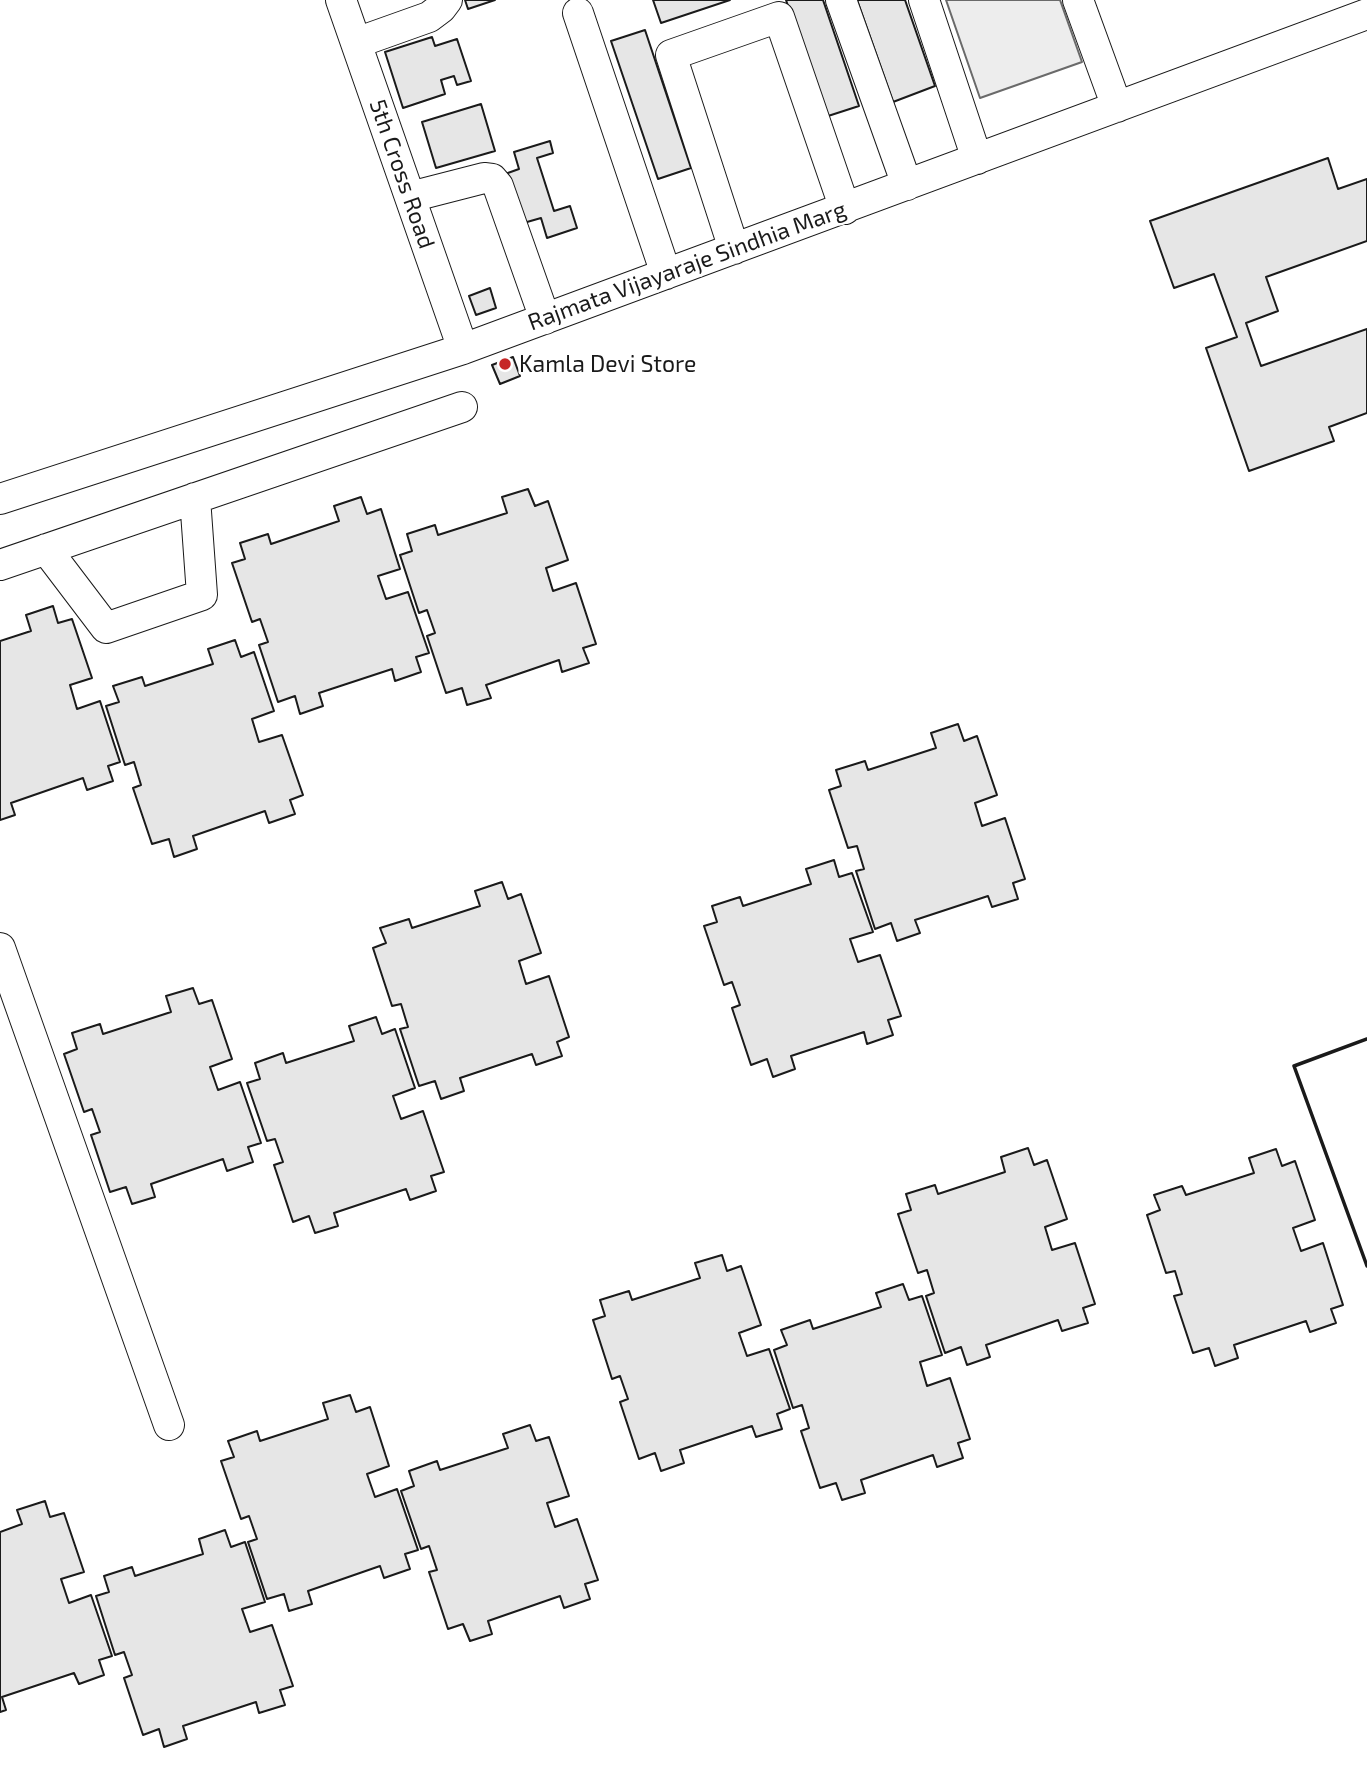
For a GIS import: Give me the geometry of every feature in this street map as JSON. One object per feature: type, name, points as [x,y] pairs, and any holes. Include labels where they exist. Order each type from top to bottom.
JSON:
[{"type":"street","name":"5th Cross Road","points":[[341,0],[463,349]]},
{"type":"street","points":[[356,43],[429,17],[441,9],[447,0]]},
{"type":"street","points":[[841,0],[907,185]]},
{"type":"street","points":[[924,0],[977,159]]},
{"type":"street","points":[[1078,0],[1117,107]]},
{"type":"street","points":[[578,13],[666,274]]},
{"type":"street","name":"Rajmata Vijayaraje Sindhia Marg","points":[[0,499],[463,349],[1367,14]]},
{"type":"street","points":[[734,249],[671,55],[779,17],[845,209]]},
{"type":"street","points":[[410,197],[484,178],[492,179],[498,186],[545,318]]},
{"type":"street","points":[[0,565],[462,407]]},
{"type":"street","points":[[46,549],[106,628],[118,624],[202,595],[195,498]]},
{"type":"street","points":[[0,948],[169,1425]]},
{"type":"shaded area","points":[[946,0],[1060,0],[1082,62],[980,98]]},
{"type":"building","points":[[465,0],[495,0],[468,9]]},
{"type":"building","points":[[653,0],[730,0],[661,23]]},
{"type":"building","points":[[786,0],[823,0],[859,106],[825,117]]},
{"type":"building","points":[[857,0],[905,0],[935,86],[893,102]]},
{"type":"building","points":[[645,30],[691,168],[658,179],[611,41]]},
{"type":"building","points":[[432,37],[435,46],[457,39],[471,81],[457,85],[454,76],[441,80],[445,94],[403,108],[385,52]]},
{"type":"building","points":[[481,104],[495,151],[436,168],[422,122]]},
{"type":"building","points":[[550,141],[553,153],[537,158],[554,211],[570,206],[577,228],[547,238],[541,218],[520,224],[505,174],[519,169],[514,152]]},
{"type":"building","points":[[1328,158],[1338,189],[1367,179],[1367,241],[1266,277],[1278,311],[1246,323],[1261,366],[1367,329],[1367,413],[1329,427],[1334,441],[1249,471],[1206,348],[1237,337],[1214,274],[1174,288],[1150,221]]},
{"type":"building","points":[[490,288],[496,308],[476,315],[469,296]]},
{"type":"building","points":[[513,357],[520,376],[500,384],[492,365]]},
{"type":"building","points":[[528,489],[535,506],[548,501],[568,560],[546,568],[553,591],[576,583],[596,644],[583,648],[589,663],[562,672],[559,660],[486,685],[491,698],[467,705],[462,688],[446,693],[427,636],[435,633],[427,610],[419,613],[400,555],[412,551],[407,534],[435,525],[438,535],[507,513],[502,497]]},
{"type":"building","points":[[361,497],[367,514],[381,509],[400,569],[378,576],[386,599],[408,592],[429,653],[416,657],[421,672],[395,681],[392,669],[319,693],[323,706],[300,714],[295,696],[278,702],[259,645],[268,642],[260,619],[252,622],[232,563],[245,559],[240,543],[268,534],[271,544],[339,521],[334,506]]},
{"type":"building","points":[[53,606],[58,623],[72,619],[92,678],[70,685],[77,709],[100,701],[120,762],[108,766],[113,781],[87,790],[83,778],[11,803],[15,815],[0,820],[0,641],[31,631],[26,615]]},
{"type":"building","points":[[235,640],[241,657],[254,652],[274,711],[252,719],[259,742],[282,735],[303,795],[290,800],[295,814],[269,823],[265,811],[193,836],[197,849],[174,857],[169,839],[152,844],[133,788],[141,785],[134,762],[125,765],[106,706],[119,702],[113,686],[142,677],[145,686],[213,664],[208,649]]},
{"type":"building","points":[[958,724],[964,741],[977,736],[997,795],[975,803],[982,826],[1005,818],[1025,879],[1013,883],[1018,899],[992,907],[988,896],[915,920],[920,933],[897,941],[891,923],[875,929],[856,871],[864,869],[857,846],[848,848],[829,790],[841,786],[836,770],[865,761],[868,770],[936,748],[931,733]]},
{"type":"building","points":[[834,860],[839,877],[852,873],[873,932],[850,939],[858,962],[880,955],[901,1016],[888,1020],[893,1035],[867,1044],[864,1032],[791,1056],[795,1069],[773,1077],[767,1059],[751,1065],[732,1008],[740,1005],[732,982],[724,985],[704,926],[717,922],[712,906],[740,897],[743,906],[811,884],[806,869]]},
{"type":"building","points":[[502,882],[508,899],[521,894],[541,953],[519,961],[526,984],[549,976],[569,1037],[557,1042],[562,1056],[536,1065],[532,1054],[460,1078],[464,1091],[441,1099],[435,1081],[419,1086],[400,1029],[408,1027],[401,1004],[392,1006],[373,948],[386,943],[380,928],[409,919],[412,928],[480,906],[475,891]]},
{"type":"building","points":[[193,988],[199,1004],[212,1000],[232,1059],[210,1067],[218,1090],[240,1082],[261,1143],[248,1147],[253,1162],[227,1171],[223,1159],[151,1184],[155,1197],[132,1204],[126,1187],[110,1192],[91,1135],[100,1132],[92,1109],[84,1112],[64,1054],[77,1049],[72,1033],[100,1024],[103,1034],[171,1012],[166,996]]},
{"type":"building","points":[[376,1017],[382,1034],[395,1029],[415,1088],[393,1096],[401,1119],[423,1111],[444,1172],[431,1176],[436,1191],[410,1200],[406,1189],[334,1213],[338,1226],[315,1233],[309,1216],[293,1222],[274,1165],[283,1162],[275,1139],[267,1141],[247,1083],[260,1079],[255,1063],[283,1053],[286,1063],[354,1041],[349,1026]]},
{"type":"building","points":[[1028,1148],[1034,1165],[1047,1160],[1067,1219],[1045,1227],[1052,1250],[1075,1243],[1095,1304],[1083,1308],[1088,1323],[1062,1331],[1058,1320],[986,1345],[990,1357],[967,1365],[961,1347],[945,1353],[926,1296],[934,1293],[927,1270],[918,1273],[898,1214],[911,1210],[906,1194],[935,1185],[938,1194],[1005,1172],[1001,1157]]},
{"type":"building","points":[[1276,1149],[1282,1166],[1295,1161],[1315,1220],[1293,1228],[1301,1251],[1323,1243],[1343,1305],[1331,1309],[1336,1323],[1310,1332],[1306,1321],[1234,1345],[1238,1358],[1215,1366],[1209,1348],[1193,1353],[1174,1296],[1182,1294],[1175,1271],[1166,1273],[1147,1215],[1160,1210],[1154,1195],[1182,1186],[1186,1195],[1254,1173],[1249,1158]]},
{"type":"building","points":[[722,1255],[727,1271],[741,1266],[761,1325],[739,1333],[747,1356],[769,1349],[790,1409],[777,1414],[782,1429],[756,1437],[752,1426],[680,1450],[684,1463],[661,1471],[655,1453],[639,1459],[620,1402],[628,1399],[620,1376],[612,1379],[593,1320],[605,1316],[600,1300],[629,1291],[632,1300],[700,1278],[695,1263]]},
{"type":"building","points":[[903,1284],[909,1300],[922,1296],[942,1355],[920,1362],[927,1386],[950,1378],[970,1439],[958,1443],[963,1458],[937,1467],[933,1455],[861,1480],[865,1493],[842,1500],[836,1483],[820,1488],[801,1431],[809,1428],[802,1405],[793,1408],[774,1350],[787,1345],[781,1330],[810,1320],[813,1329],[881,1307],[876,1293]]},
{"type":"building","points":[[350,1395],[356,1412],[370,1407],[389,1466],[367,1474],[375,1497],[397,1489],[418,1550],[405,1554],[410,1569],[384,1578],[380,1566],[308,1591],[312,1604],[289,1611],[284,1594],[267,1599],[248,1542],[257,1539],[249,1516],[241,1519],[221,1461],[234,1457],[228,1441],[257,1431],[260,1441],[328,1419],[323,1403]]},
{"type":"building","points":[[530,1425],[536,1441],[549,1437],[569,1496],[547,1503],[555,1527],[577,1519],[598,1580],[585,1584],[590,1599],[564,1608],[560,1596],[488,1621],[492,1634],[470,1641],[463,1624],[448,1629],[429,1572],[437,1570],[429,1546],[421,1549],[401,1491],[414,1486],[409,1471],[437,1461],[440,1470],[508,1448],[503,1434]]},
{"type":"building","points":[[45,1501],[50,1517],[64,1513],[84,1572],[61,1579],[69,1603],[91,1595],[112,1656],[99,1660],[104,1675],[79,1684],[74,1673],[2,1697],[6,1710],[0,1712],[0,1532],[22,1524],[17,1510]]},
{"type":"building","points":[[225,1530],[231,1547],[245,1542],[265,1602],[242,1609],[250,1632],[272,1625],[293,1686],[280,1690],[285,1705],[259,1713],[256,1702],[183,1726],[187,1739],[164,1747],[159,1729],[143,1735],[124,1678],[132,1675],[124,1652],[115,1655],[96,1596],[109,1592],[104,1576],[132,1567],[135,1576],[203,1554],[199,1539]]},
{"type":"wall","points":[[1367,1039],[1294,1066],[1367,1266]]},
{"type":"place","name":"Kamla Devi Store","points":[[505,364]]}]
